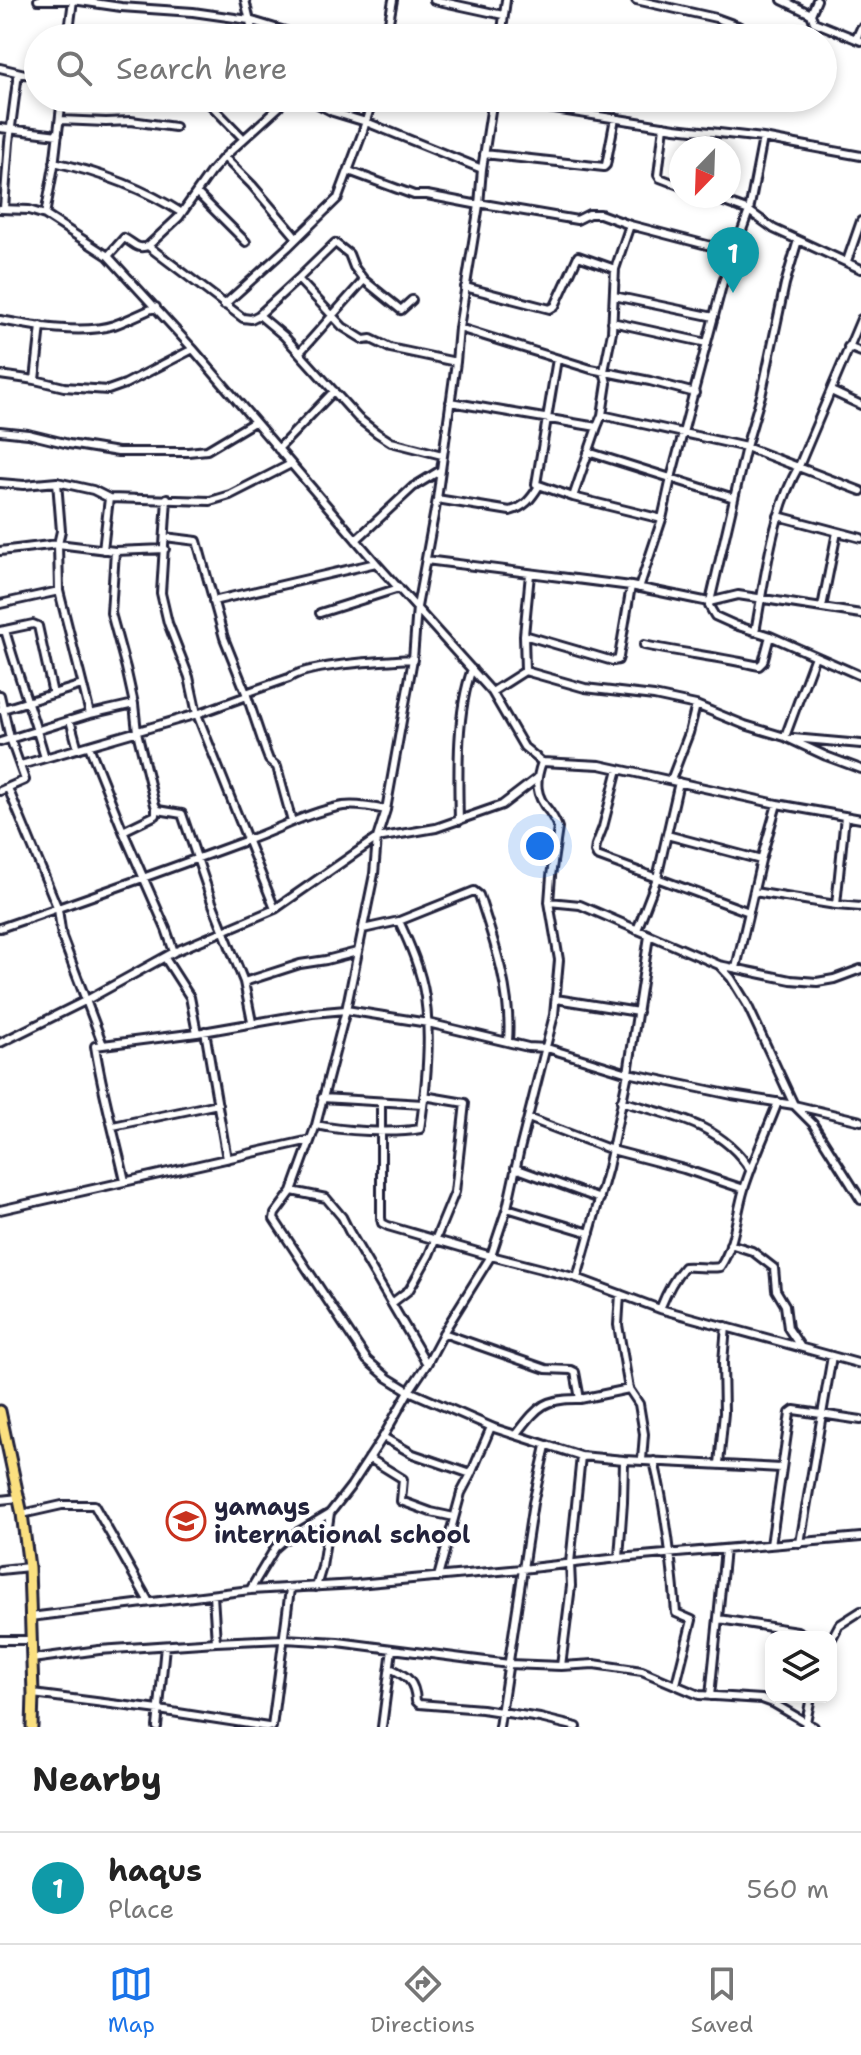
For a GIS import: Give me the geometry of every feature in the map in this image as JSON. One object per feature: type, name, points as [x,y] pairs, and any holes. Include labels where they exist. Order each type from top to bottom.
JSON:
[{"type":"main road","points":[[0,1411],[5,1452],[22,1514],[29,1567],[32,1727]]},
{"type":"street","points":[[38,0],[73,0],[193,12],[262,24]]},
{"type":"street","points":[[70,24],[73,0]]},
{"type":"street","points":[[245,0],[250,24]]},
{"type":"street","points":[[389,24],[393,0]]},
{"type":"street","points":[[434,0],[503,15]]},
{"type":"street","points":[[502,24],[506,0]]},
{"type":"street","points":[[636,0],[732,24]]},
{"type":"street","points":[[782,0],[811,14],[814,22],[819,24]]},
{"type":"street","points":[[811,14],[817,0]]},
{"type":"street","points":[[837,31],[859,40],[861,28]]},
{"type":"street","points":[[0,68],[24,74]]},
{"type":"street","points":[[18,73],[2,208],[45,215],[108,256],[492,692],[524,747],[542,762],[600,765],[861,819]]},
{"type":"street","points":[[45,215],[61,112]]},
{"type":"street","points":[[218,112],[243,138]]},
{"type":"street","points":[[108,256],[124,238],[137,247],[148,246],[182,213],[224,157],[273,112]]},
{"type":"street","points":[[333,112],[366,122],[482,169]]},
{"type":"street","points":[[224,305],[338,198],[369,112]]},
{"type":"street","points":[[491,112],[437,499],[417,607],[413,659],[386,810],[377,838],[374,874],[346,1010],[316,1125],[292,1191],[274,1219],[367,1360],[409,1391],[491,1427],[581,1456],[781,1468]]},
{"type":"street","points":[[578,112],[763,138],[861,156]]},
{"type":"street","points":[[484,154],[604,167],[615,118]]},
{"type":"street","points":[[60,120],[131,121],[175,127]]},
{"type":"street","points":[[664,126],[658,175],[669,181]]},
{"type":"street","points":[[0,128],[58,135]]},
{"type":"street","points":[[639,588],[662,519],[714,317],[749,211],[763,138]]},
{"type":"street","points":[[224,157],[297,238]]},
{"type":"street","points":[[54,162],[91,170],[144,192],[182,213]]},
{"type":"street","points":[[349,171],[414,195],[577,220],[592,213],[734,252]]},
{"type":"street","points":[[197,193],[246,242]]},
{"type":"street","points":[[741,208],[767,225],[861,269]]},
{"type":"street","points":[[847,261],[861,221]]},
{"type":"street","points":[[573,497],[602,415],[615,269],[630,225]]},
{"type":"street","points":[[798,240],[709,602],[710,609],[715,616],[770,636],[861,676]]},
{"type":"street","points":[[148,246],[247,320],[259,315],[335,243],[349,254],[364,280],[401,310],[412,300]]},
{"type":"street","points":[[465,287],[550,309],[555,306],[578,256],[615,269]]},
{"type":"street","points":[[298,279],[343,327],[364,340],[371,339],[390,348],[456,362]]},
{"type":"street","points":[[300,352],[364,280]]},
{"type":"street","points":[[614,296],[714,317]]},
{"type":"street","points":[[0,320],[64,329],[97,328],[113,325],[156,307]]},
{"type":"street","points":[[259,315],[300,352],[358,418],[391,442],[442,455]]},
{"type":"street","points":[[755,632],[778,516],[861,319]]},
{"type":"street","points":[[612,322],[707,343]]},
{"type":"street","points":[[35,380],[41,326]]},
{"type":"street","points":[[459,328],[557,359],[695,393]]},
{"type":"street","points":[[848,347],[861,352]]},
{"type":"street","points":[[0,375],[84,390],[116,389],[193,349]]},
{"type":"street","points":[[557,359],[536,484],[573,497],[662,519]]},
{"type":"street","points":[[278,449],[334,391]]},
{"type":"street","points":[[831,391],[861,405]]},
{"type":"street","points":[[450,402],[597,427]]},
{"type":"street","points":[[602,415],[746,447],[861,491]]},
{"type":"street","points":[[0,431],[118,452],[188,452],[207,450],[254,422]]},
{"type":"street","points":[[588,452],[734,498]]},
{"type":"street","points":[[0,483],[24,485],[57,482],[93,490],[109,498],[216,500],[253,485],[291,464]]},
{"type":"street","points":[[356,540],[413,487],[441,470]]},
{"type":"street","points":[[57,482],[61,531],[58,544],[59,591],[90,714]]},
{"type":"street","points":[[437,499],[510,511],[522,508],[539,486]]},
{"type":"street","points":[[103,550],[109,498]]},
{"type":"street","points":[[167,498],[161,593],[168,623],[189,677],[197,714],[275,909]]},
{"type":"street","points":[[778,516],[861,538]]},
{"type":"street","points":[[822,607],[837,532]]},
{"type":"street","points":[[165,537],[197,541],[224,638],[269,760],[277,767],[292,822]]},
{"type":"street","points":[[0,551],[58,544],[115,551],[165,549]]},
{"type":"street","points":[[115,551],[111,613],[134,704],[137,732],[156,815],[123,831]]},
{"type":"street","points":[[426,560],[631,586],[709,602],[738,595],[861,614]]},
{"type":"street","points":[[213,601],[376,563]]},
{"type":"street","points":[[525,671],[524,635],[530,574]]},
{"type":"street","points":[[524,635],[616,661],[631,586]]},
{"type":"street","points":[[320,613],[399,588]]},
{"type":"street","points":[[0,604],[59,591]]},
{"type":"street","points":[[45,758],[2,630],[33,624],[38,626],[53,694]]},
{"type":"street","points":[[644,645],[759,666],[770,636]]},
{"type":"street","points":[[785,737],[815,656]]},
{"type":"street","points":[[21,765],[197,714],[294,674],[314,669],[413,659]]},
{"type":"street","points":[[459,821],[463,700],[472,669]]},
{"type":"street","points":[[492,692],[525,671],[585,688],[664,697],[696,705],[785,737],[861,769]]},
{"type":"street","points":[[2,709],[82,685]]},
{"type":"street","points":[[0,695],[10,738],[25,781],[0,791]]},
{"type":"street","points":[[0,742],[37,729],[134,704]]},
{"type":"street","points":[[637,930],[657,878],[675,781],[696,705]]},
{"type":"street","points":[[70,720],[78,749]]},
{"type":"street","points":[[785,737],[861,744]]},
{"type":"street","points":[[89,746],[174,952]]},
{"type":"street","points":[[250,1590],[275,1548],[330,1513],[351,1486],[491,1256],[507,1208],[547,1048],[556,999],[559,960],[549,902],[558,828],[538,795],[536,779],[542,762]]},
{"type":"street","points":[[618,769],[595,852],[601,858],[749,912]]},
{"type":"street","points":[[0,1043],[174,952],[275,909],[377,838],[405,835],[459,821],[506,803],[536,779]]},
{"type":"street","points":[[8,788],[58,909],[62,937],[103,1045]]},
{"type":"street","points":[[736,968],[777,804]]},
{"type":"street","points":[[155,805],[158,810],[182,814],[244,982],[252,1022]]},
{"type":"street","points":[[0,927],[58,909],[317,812],[346,806],[386,810]]},
{"type":"street","points":[[836,905],[845,816]]},
{"type":"street","points":[[667,835],[761,860]]},
{"type":"street","points":[[363,929],[399,921],[474,891],[478,893],[494,942],[509,1006],[508,1041]]},
{"type":"street","points":[[754,892],[861,907]]},
{"type":"street","points":[[549,902],[580,905],[719,965],[791,980],[817,982],[861,969]]},
{"type":"street","points":[[316,1125],[336,1129],[420,1130],[428,1023],[421,976],[399,921]]},
{"type":"street","points":[[577,1278],[612,1150],[628,1073],[649,936]]},
{"type":"street","points":[[244,982],[300,964],[357,952]]},
{"type":"street","points":[[165,958],[190,997],[201,1032],[227,1159]]},
{"type":"street","points":[[719,965],[747,1004],[794,1105],[813,1124],[861,1200]]},
{"type":"street","points":[[556,999],[638,1012]]},
{"type":"street","points":[[125,1181],[99,1078],[95,1046],[346,1010],[428,1023],[528,1047],[547,1048],[628,1073],[861,1121]]},
{"type":"street","points":[[322,1098],[465,1104],[455,1192],[429,1255],[409,1290],[392,1303]]},
{"type":"street","points":[[621,1101],[672,1115],[713,1132],[734,1147],[750,1170]]},
{"type":"street","points":[[381,1102],[382,1223],[577,1278],[660,1309],[861,1364]]},
{"type":"street","points":[[660,1309],[666,1293],[684,1267],[720,1267],[730,1244],[750,1170],[778,1102]]},
{"type":"street","points":[[113,1126],[218,1104]]},
{"type":"street","points":[[528,1118],[612,1150],[744,1189]]},
{"type":"street","points":[[0,1210],[310,1140]]},
{"type":"street","points":[[515,1168],[600,1199]]},
{"type":"street","points":[[292,1191],[326,1198],[342,1217],[427,1364]]},
{"type":"street","points":[[507,1208],[590,1233]]},
{"type":"street","points":[[730,1244],[752,1251],[774,1268],[774,1282],[785,1305],[788,1328],[800,1346]]},
{"type":"street","points":[[620,1294],[618,1325],[629,1389],[639,1404],[644,1434],[642,1460]]},
{"type":"street","points":[[719,1464],[724,1413],[726,1326]]},
{"type":"street","points":[[443,1333],[546,1369],[571,1370],[576,1377],[580,1399]]},
{"type":"street","points":[[800,1543],[832,1356]]},
{"type":"street","points":[[516,1435],[545,1403],[629,1389]]},
{"type":"street","points":[[771,1545],[790,1413],[794,1410],[861,1420]]},
{"type":"street","points":[[438,1577],[461,1493],[491,1427]]},
{"type":"street","points":[[383,1437],[413,1454],[471,1474]]},
{"type":"street","points":[[499,1727],[533,1503],[546,1446]]},
{"type":"street","points":[[561,1666],[581,1456]]},
{"type":"street","points":[[369,1458],[403,1479],[401,1501],[454,1517]]},
{"type":"street","points":[[619,1558],[624,1460]]},
{"type":"street","points":[[654,1461],[671,1554],[676,1613],[692,1620],[676,1684]]},
{"type":"street","points":[[0,1500],[19,1498]]},
{"type":"street","points":[[22,1514],[62,1505],[94,1505],[149,1602]]},
{"type":"street","points":[[316,1587],[330,1513]]},
{"type":"street","points":[[30,1617],[250,1590],[438,1577],[861,1537]]},
{"type":"street","points":[[710,1696],[725,1549]]},
{"type":"street","points":[[0,1570],[29,1567]]},
{"type":"street","points":[[33,1694],[270,1727],[290,1589]]},
{"type":"street","points":[[213,1595],[216,1642]]},
{"type":"street","points":[[836,1631],[839,1625],[861,1611]]},
{"type":"street","points":[[719,1619],[797,1631]]},
{"type":"street","points":[[32,1659],[99,1650],[284,1639],[338,1642],[509,1664],[594,1664],[642,1671],[689,1692],[762,1699],[783,1708],[805,1725],[814,1727]]},
{"type":"street","points":[[0,1640],[31,1640]]},
{"type":"street","points":[[157,1727],[165,1646]]},
{"type":"street","points":[[382,1727],[392,1649]]},
{"type":"street","points":[[390,1668],[410,1681],[419,1704],[482,1709],[577,1727]]},
{"type":"street","points":[[805,1725],[810,1703]]},
{"type":"place","name":"haqus","points":[[733,293]]},
{"type":"place","name":"yamays international school","points":[[186,1521]]}]
